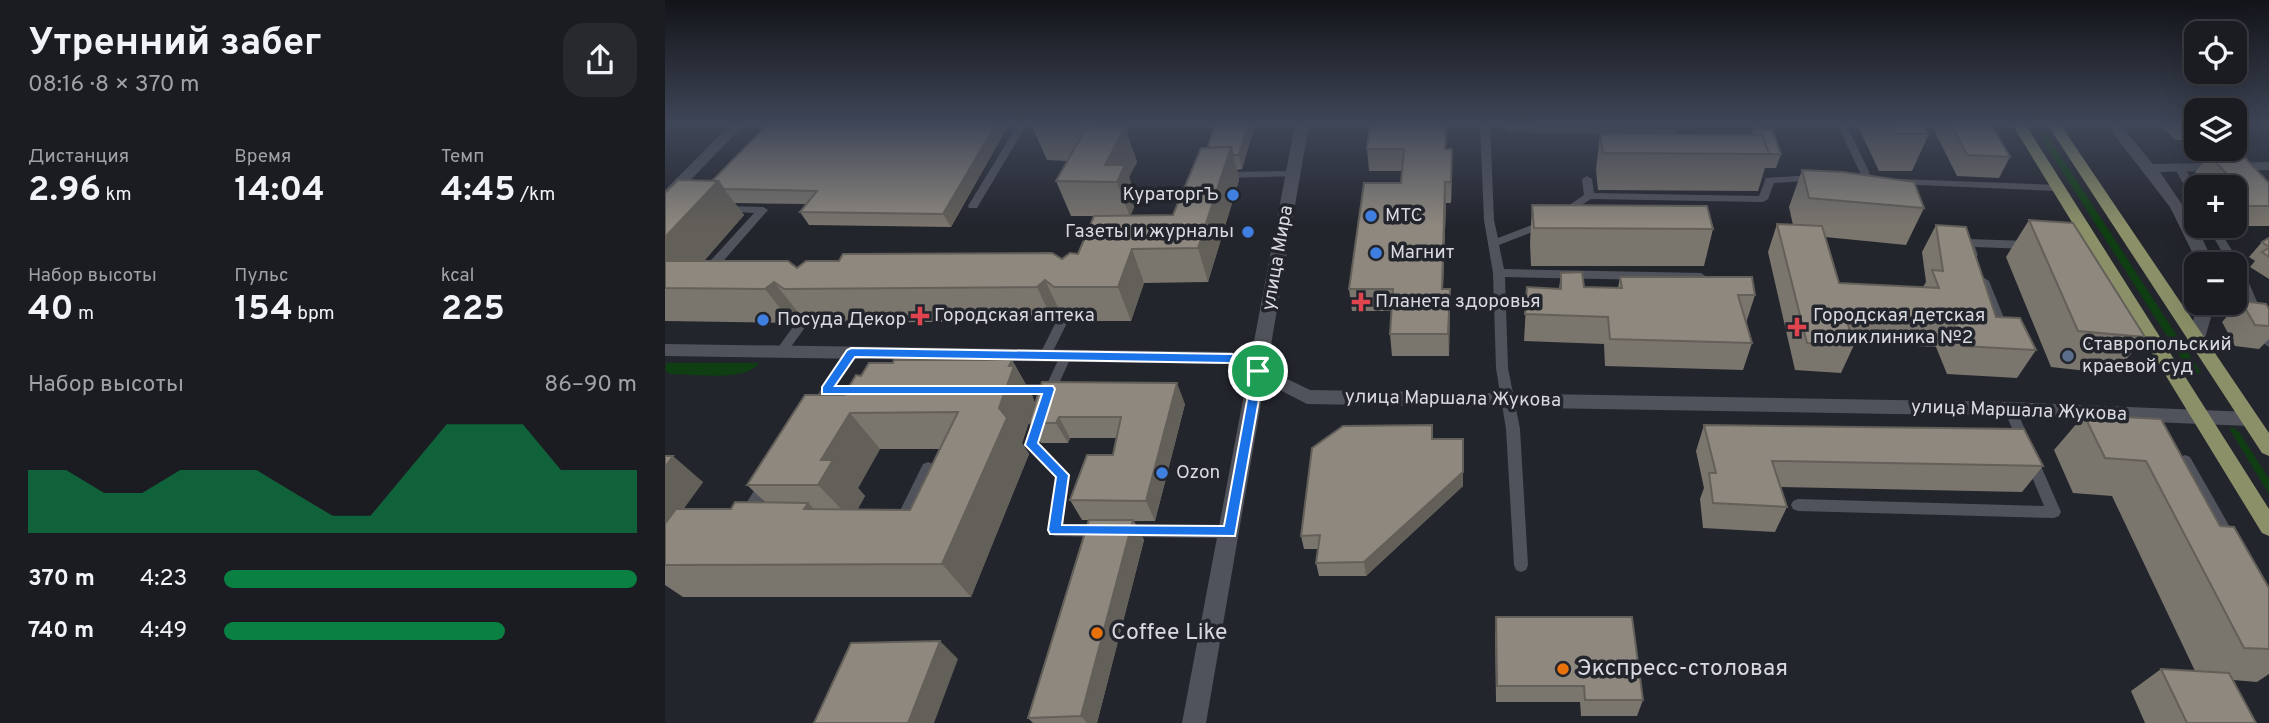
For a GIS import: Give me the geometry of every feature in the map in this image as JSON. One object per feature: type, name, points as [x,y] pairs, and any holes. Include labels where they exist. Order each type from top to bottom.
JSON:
[{"type":"main road","points":[[2039,158],[2089,247],[2202,417],[2269,527]]},
{"type":"main road","points":[[2076,158],[2269,448]]},
{"type":"street","points":[[668,204],[709,158]]},
{"type":"street","name":"улица Мира","points":[[1194,723],[1296,158]]},
{"type":"street","points":[[2143,158],[2177,204],[2201,252]]},
{"type":"street","points":[[2151,167],[2269,166]]},
{"type":"street","points":[[2196,338],[2203,315]]},
{"type":"street","name":"улица Маршала Жукова","points":[[665,350],[1232,358],[1307,397],[2010,409],[2127,419],[2249,419]]},
{"type":"lane","points":[[973,206],[1002,158]]},
{"type":"lane","points":[[1486,158],[1489,220],[1499,273],[1502,368],[1509,400],[1521,565]]},
{"type":"lane","points":[[1858,158],[1869,181],[2057,188]]},
{"type":"lane","points":[[2179,167],[2184,176]]},
{"type":"lane","points":[[1216,175],[1293,174]]},
{"type":"lane","points":[[1494,243],[1549,222],[1589,196],[1763,199],[1770,180],[1812,178]]},
{"type":"lane","points":[[1587,179],[1589,196]]},
{"type":"lane","points":[[709,208],[763,210],[698,282],[712,282]]},
{"type":"lane","points":[[2006,338],[1968,243],[2044,245]]},
{"type":"lane","points":[[1499,273],[1702,276]]},
{"type":"lane","points":[[2247,294],[2269,343]]},
{"type":"lane","points":[[1045,356],[1062,321]]},
{"type":"lane","points":[[781,352],[802,323]]},
{"type":"lane","points":[[807,420],[851,352]]},
{"type":"lane","points":[[1065,357],[1049,389],[1031,445],[1063,475],[1055,530],[1230,532]]},
{"type":"lane","points":[[1007,389],[1049,389]]},
{"type":"lane","points":[[826,390],[882,390]]},
{"type":"lane","points":[[1798,505],[2055,512],[2010,409]]},
{"type":"lane","points":[[2185,461],[2237,553]]},
{"type":"lane","points":[[884,529],[898,529],[928,468]]},
{"type":"lane","points":[[751,528],[737,528],[772,474]]},
{"type":"green space","points":[[2053,158],[2062,158],[2201,373],[2190,372]]},
{"type":"green space","points":[[666,363],[759,363],[743,373],[718,376],[670,374],[665,370]]},
{"type":"green space","points":[[2229,428],[2239,432],[2269,479],[2269,494]]},
{"type":"building","points":[[735,158],[976,158],[943,214],[800,212],[817,191],[724,189],[718,181],[712,181]]},
{"type":"building","points":[[1069,158],[1109,158],[1105,165],[1125,165],[1117,182],[1056,181]]},
{"type":"building","points":[[1197,158],[1227,158],[1198,248],[1132,249],[1118,287],[1054,287],[1045,280],[1037,287],[784,289],[774,282],[765,289],[665,288],[665,261],[788,261],[797,268],[806,261],[839,261],[843,254],[1052,253],[1062,259],[1070,253],[1078,254],[1094,216],[1173,215]]},
{"type":"building","points":[[1403,158],[1452,158],[1451,182],[1445,182],[1442,289],[1450,289],[1448,334],[1390,334],[1393,289],[1349,289],[1364,183],[1401,183]]},
{"type":"building","points":[[2247,160],[2269,183],[2269,206],[2249,206],[2247,175],[2228,175],[2215,161]]},
{"type":"building","points":[[1802,170],[1843,172],[1914,182],[1924,208],[1809,198]]},
{"type":"building","points":[[678,180],[718,181],[665,237],[665,193]]},
{"type":"building","points":[[1532,205],[1707,206],[1713,229],[1534,228]]},
{"type":"building","points":[[2029,220],[2073,223],[2145,337],[2078,331]]},
{"type":"building","points":[[1777,224],[1822,226],[1839,283],[1939,288],[1932,270],[1943,271],[1936,225],[1966,227],[1996,317],[2020,318],[2036,350],[1963,346],[1952,320],[1845,314],[1854,345],[1807,343]]},
{"type":"building","points":[[2269,238],[2269,247],[2262,242]]},
{"type":"building","points":[[2269,248],[2269,257],[2262,252]]},
{"type":"building","points":[[1582,272],[1584,287],[1622,288],[1620,277],[1752,277],[1755,295],[1738,295],[1752,343],[1610,339],[1608,317],[1525,314],[1527,287],[1561,289],[1561,273]]},
{"type":"building","points":[[2247,302],[2266,304],[2269,309],[2269,326],[2255,325],[2247,311]]},
{"type":"building","points":[[894,360],[1012,360],[1009,366],[1014,366],[999,408],[1007,418],[942,564],[665,565],[665,524],[676,509],[731,509],[735,502],[808,503],[804,509],[910,510],[958,412],[850,413],[821,460],[833,460],[818,485],[747,485],[805,395],[844,395],[856,375],[861,376],[869,363],[893,363]]},
{"type":"building","points":[[1042,382],[1177,383],[1146,501],[1070,500],[1087,455],[1113,455],[1121,417],[1059,417],[1056,423],[1029,423]]},
{"type":"building","points":[[2084,415],[2161,419],[2220,526],[2234,527],[2269,588],[2269,649],[2244,648],[2146,461],[2105,458]]},
{"type":"building","points":[[1432,425],[1432,439],[1463,439],[1463,472],[1364,562],[1316,563],[1320,535],[1301,536],[1312,448],[1343,426]]},
{"type":"building","points":[[1704,425],[2024,429],[2043,466],[1772,461],[1787,507],[1713,503],[1709,473],[1716,473]]},
{"type":"building","points":[[665,456],[673,456],[665,467]]},
{"type":"building","points":[[1089,520],[1133,520],[1081,716],[1028,718]]},
{"type":"building","name":"Экспресс-столовая","points":[[1496,617],[1632,617],[1643,700],[1585,700],[1584,686],[1497,686]]},
{"type":"building","points":[[940,641],[908,723],[814,723],[851,643]]},
{"type":"building","points":[[2161,669],[2229,673],[2256,723],[2187,723]]},
{"type":"place","name":"КураторгЪ","points":[[1233,195]]},
{"type":"place","name":"МТС","points":[[1371,216]]},
{"type":"place","name":"Газеты и журналы","points":[[1248,232]]},
{"type":"place","name":"Магнит","points":[[1376,253]]},
{"type":"place","name":"Планета здоровья","points":[[1361,302]]},
{"type":"place","name":"Городская аптека","points":[[920,316]]},
{"type":"place","name":"Посуда Декор","points":[[763,320]]},
{"type":"place","name":"Городская детская поликлиника №2","points":[[1797,327]]},
{"type":"place","name":"Ставропольский краевой суд","points":[[2068,356]]},
{"type":"place","name":"Ozon","points":[[1162,473]]},
{"type":"place","name":"Coffee Like","points":[[1097,633]]},
{"type":"place","name":"Экспресс-столовая","points":[[1563,669]]},
{"type":"route","points":[[851,352],[1232,358],[1258,371],[1230,532],[1055,530],[1063,475],[1031,445],[1049,389],[826,390],[851,352]]}]
